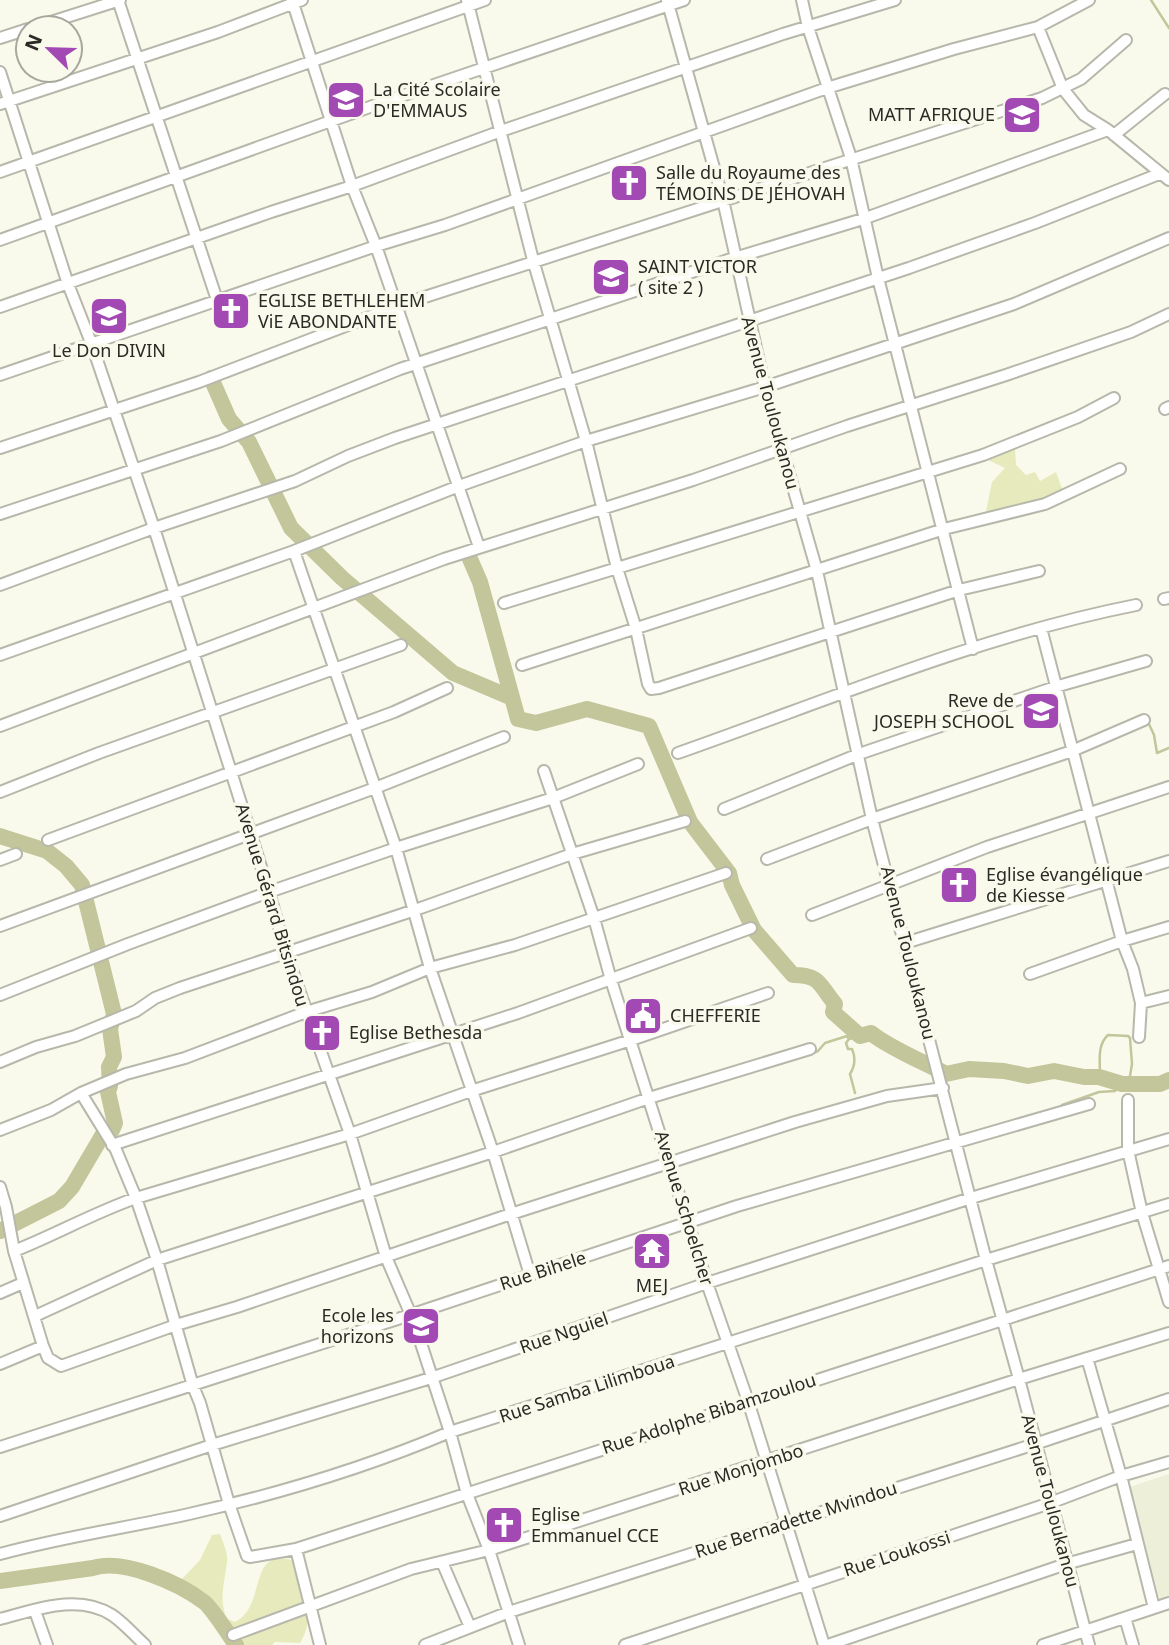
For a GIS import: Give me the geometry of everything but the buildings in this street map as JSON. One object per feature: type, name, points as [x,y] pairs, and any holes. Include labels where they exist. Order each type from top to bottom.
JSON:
[{"type":"street","points":[[76,14],[119,0],[217,300]]},
{"type":"street","points":[[0,172],[157,118],[468,3],[485,0]]},
{"type":"street","points":[[0,240],[668,2],[684,0]]},
{"type":"street","points":[[802,0],[808,27],[851,158],[863,219],[974,649]]},
{"type":"street","points":[[0,307],[352,186],[501,131],[895,0]]},
{"type":"street","points":[[0,376],[376,246],[445,225],[827,88],[966,45],[1038,27],[1089,0]]},
{"type":"street","points":[[5,103],[218,32],[296,1],[352,186],[376,246],[480,547]]},
{"type":"street","name":"Avenue Touloukanou","points":[[668,2],[723,200],[765,387],[817,571],[872,818],[891,883],[985,1260],[1003,1318],[1088,1645]]},
{"type":"street","points":[[468,3],[533,260],[586,442],[651,689],[958,590],[1039,571]]},
{"type":"street","points":[[1038,27],[1063,89],[1084,115],[1111,132],[1164,177]]},
{"type":"street","points":[[0,448],[199,382],[397,306],[533,260],[1063,89],[1081,79],[1126,40]]},
{"type":"street","name":"Avenue Gérard Bitsindou","points":[[0,72],[5,103],[28,162],[154,528],[286,953],[350,1133],[386,1257],[410,1315],[519,1645]]},
{"type":"street","points":[[0,514],[221,441],[275,421],[340,391],[416,364],[550,318],[863,219],[1111,132],[1165,94]]},
{"type":"street","points":[[0,585],[154,528],[296,481],[348,456],[436,423],[749,322],[1164,177]]},
{"type":"street","points":[[0,655],[294,551],[458,486],[1014,304],[1169,238]]},
{"type":"street","points":[[0,726],[480,547],[693,480],[911,404],[1006,375],[1131,331],[1169,314]]},
{"type":"street","points":[[504,603],[983,455],[1077,417],[1114,398]]},
{"type":"street","points":[[522,665],[944,529],[1045,504],[1120,469]]},
{"type":"street","points":[[294,551],[396,848],[430,968],[493,1152],[530,1275]]},
{"type":"street","points":[[678,753],[974,649],[1074,618],[1136,605]]},
{"type":"street","points":[[1041,628],[1122,941],[1133,969],[1141,1003],[1139,1037]]},
{"type":"street","points":[[0,792],[334,667],[401,645]]},
{"type":"street","points":[[723,808],[859,754],[1055,687],[1146,661]]},
{"type":"street","points":[[48,840],[355,727],[447,688]]},
{"type":"street","points":[[767,859],[872,818],[1072,751],[1144,720]]},
{"type":"street","points":[[0,926],[375,788],[504,737]]},
{"type":"street","points":[[0,995],[269,892],[553,798],[638,764]]},
{"type":"street","name":"Avenue Schoelcher","points":[[544,771],[594,918],[707,1283],[826,1645]]},
{"type":"street","points":[[812,915],[891,883],[1088,812],[1169,787]]},
{"type":"street","points":[[0,1062],[136,1011],[155,998],[180,988],[415,910],[572,854],[685,821]]},
{"type":"street","points":[[0,860],[16,854]]},
{"type":"street","points":[[905,943],[1169,861]]},
{"type":"street","points":[[0,1130],[51,1110],[81,1093],[126,1074],[185,1058],[306,1012],[372,992],[430,968],[515,946],[726,873]]},
{"type":"street","points":[[1030,974],[1169,927]]},
{"type":"street","points":[[112,1145],[453,1035],[751,928]]},
{"type":"street","points":[[14,1251],[103,1210],[136,1198],[350,1133],[768,993]]},
{"type":"street","points":[[1141,1003],[1169,996]]},
{"type":"street","points":[[35,1316],[157,1260],[493,1152],[649,1098],[810,1049]]},
{"type":"street","points":[[0,1189],[14,1251],[43,1346],[48,1358],[61,1366],[176,1325],[796,1122],[887,1096],[943,1088]]},
{"type":"street","points":[[81,1093],[117,1152],[136,1198],[229,1504]]},
{"type":"street","points":[[1128,1100],[1128,1150],[1142,1213],[1164,1267],[1169,1302]]},
{"type":"street","name":"Rue Bihele","points":[[0,1447],[737,1206],[1089,1104]]},
{"type":"street","name":"Rue Nguiel","points":[[0,1516],[212,1445],[431,1378],[707,1283],[971,1198],[1169,1139]]},
{"type":"street","name":"Rue Samba Lilimboua","points":[[0,1554],[312,1483],[450,1433],[985,1260],[1169,1204]]},
{"type":"street","name":"Rue Adolphe Bibamzoulou","points":[[229,1504],[247,1556],[296,1549],[1164,1267]]},
{"type":"street","points":[[0,1293],[23,1283]]},
{"type":"street","name":"Rue Monjombo","points":[[233,1635],[411,1569],[489,1550],[1169,1333]]},
{"type":"street","points":[[0,1364],[43,1346]]},
{"type":"street","points":[[1087,1358],[1121,1476],[1153,1608]]},
{"type":"street","name":"Rue Bernadette Mvindou","points":[[425,1645],[509,1612],[1169,1399]]},
{"type":"street","name":"Rue Loukossi","points":[[625,1645],[1169,1462]]},
{"type":"street","points":[[826,1645],[1066,1564],[1137,1544]]},
{"type":"street","points":[[296,1549],[320,1645]]},
{"type":"street","points":[[442,1562],[470,1627]]},
{"type":"street","points":[[1043,1645],[1169,1603]]},
{"type":"street","points":[[0,1619],[55,1605],[80,1604],[110,1614],[145,1645]]},
{"type":"street","points":[[35,1611],[47,1645]]},
{"type":"street","points":[[1125,1618],[1133,1645]]},
{"type":"shaded area","points":[[1169,1474],[1169,1601],[1161,1604],[1130,1487]]},
{"type":"green space","points":[[1015,448],[1016,465],[1026,475],[1035,472],[1040,481],[1056,472],[1064,494],[985,516],[992,482],[1005,468],[986,459]]},
{"type":"green space","points":[[220,1534],[227,1558],[223,1590],[224,1612],[227,1619],[235,1622],[246,1614],[265,1566],[273,1560],[286,1559],[305,1565],[309,1615],[300,1643],[235,1645],[205,1603],[183,1590],[180,1581],[200,1560],[212,1535]]},
{"type":"waterway","points":[[1151,0],[1169,28]]},
{"type":"waterway","points":[[211,378],[229,419],[249,442],[291,528],[342,578],[453,673],[512,698]]},
{"type":"waterway","points":[[470,559],[480,582],[518,719],[536,723],[587,709],[649,726],[690,822],[729,873],[754,930],[793,975],[802,975],[818,982],[835,1004],[833,1012],[860,1036],[871,1033],[946,1074],[969,1069],[1004,1071],[1028,1076],[1054,1071],[1099,1077],[1122,1084],[1160,1084],[1169,1080]]},
{"type":"waterway","points":[[1148,722],[1154,735],[1157,753],[1169,748]]},
{"type":"waterway","points":[[0,836],[47,851],[66,866],[82,885],[114,1014],[110,1029],[114,1057],[109,1067],[108,1092],[115,1123],[112,1130],[102,1136],[72,1187],[59,1201],[0,1231]]},
{"type":"waterway","points":[[1100,1075],[1100,1054],[1104,1039],[1108,1035],[1128,1036],[1132,1064],[1129,1082]]},
{"type":"waterway","points":[[811,1054],[825,1043],[847,1036],[849,1039],[860,1036]]},
{"type":"waterway","points":[[849,1039],[846,1043],[854,1056],[850,1074],[855,1093]]},
{"type":"waterway","points":[[1062,1105],[1099,1092],[1115,1091],[1119,1085]]},
{"type":"waterway","points":[[0,1581],[105,1566],[135,1569],[166,1580],[204,1602],[236,1645]]},
{"type":"place","name":"La Cité Scolaire D'EMMAUS","points":[[346,100]]},
{"type":"place","name":"MATT AFRIQUE","points":[[1022,115]]},
{"type":"place","name":"Salle du Royaume des TÉMOINS DE JÉHOVAH","points":[[629,183]]},
{"type":"place","name":"SAINT VICTOR ( site 2 )","points":[[611,277]]},
{"type":"place","name":"EGLISE BETHLEHEM ViE ABONDANTE","points":[[231,311]]},
{"type":"place","name":"Le Don DIVIN","points":[[109,316]]},
{"type":"place","name":"Reve de JOSEPH SCHOOL","points":[[1041,711]]},
{"type":"place","name":"Eglise évangélique de Kiesse","points":[[959,885]]},
{"type":"place","name":"CHEFFERIE","points":[[643,1016]]},
{"type":"place","name":"Eglise Bethesda","points":[[322,1033]]},
{"type":"place","name":"MEJ","points":[[652,1251]]},
{"type":"place","name":"Ecole les horizons","points":[[421,1326]]},
{"type":"place","name":"Eglise Emmanuel CCE","points":[[504,1525]]}]
